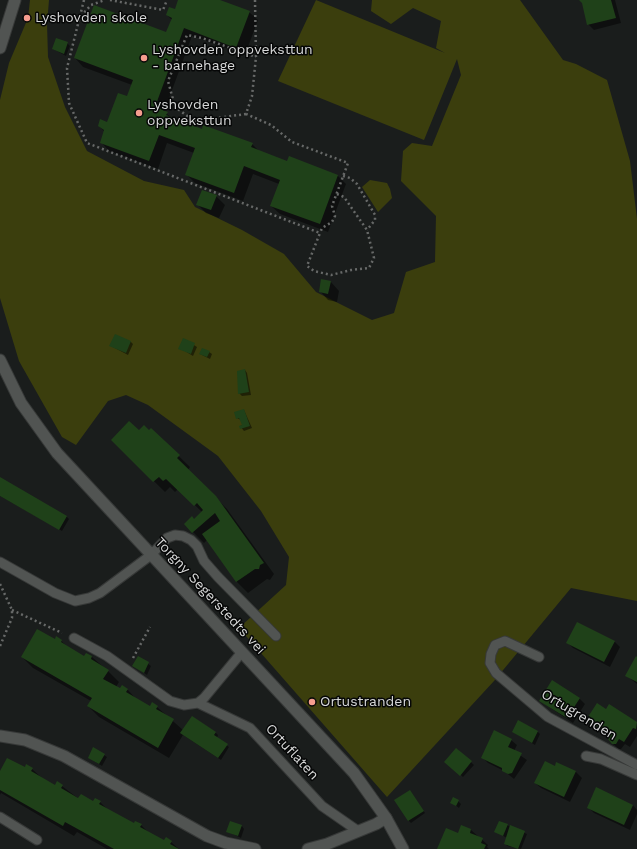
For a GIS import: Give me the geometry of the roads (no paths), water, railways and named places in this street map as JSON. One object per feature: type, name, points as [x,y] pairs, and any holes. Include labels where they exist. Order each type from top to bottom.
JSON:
[{"type":"main road","points":[[0,48],[14,0]]},
{"type":"main road","name":"Torgny Segerstedts vei","points":[[0,360],[21,403],[57,453],[354,773],[386,818],[403,849]]},
{"type":"main road","points":[[0,736],[25,740],[64,756],[207,836],[226,843],[255,849]]},
{"type":"main road","points":[[308,849],[327,844],[376,824],[386,818]]},
{"type":"lane","points":[[0,562],[55,593],[75,601],[89,598],[100,593],[151,555],[167,538],[175,535],[191,540],[197,546],[204,561],[218,577],[276,636]]},
{"type":"lane","name":"Ortuflaten","points":[[74,638],[107,656],[170,701],[184,705],[198,703],[250,728],[322,806],[358,831]]},
{"type":"lane","name":"Ortugrenden","points":[[539,657],[505,642],[495,645],[490,654],[490,662],[496,674],[548,717],[637,765]]},
{"type":"lane","points":[[198,703],[242,652]]},
{"type":"lane","name":"Ortugrenden","points":[[586,756],[601,759],[637,775]]},
{"type":"lane","points":[[0,817],[38,840]]},
{"type":"place","name":"Lyshovden skole","points":[[27,18]]},
{"type":"place","name":"Lyshovden oppveksttun - barnehage","points":[[144,58]]},
{"type":"place","name":"Lyshovden oppveksttun","points":[[139,113]]},
{"type":"place","name":"Ortustranden","points":[[312,702]]}]
